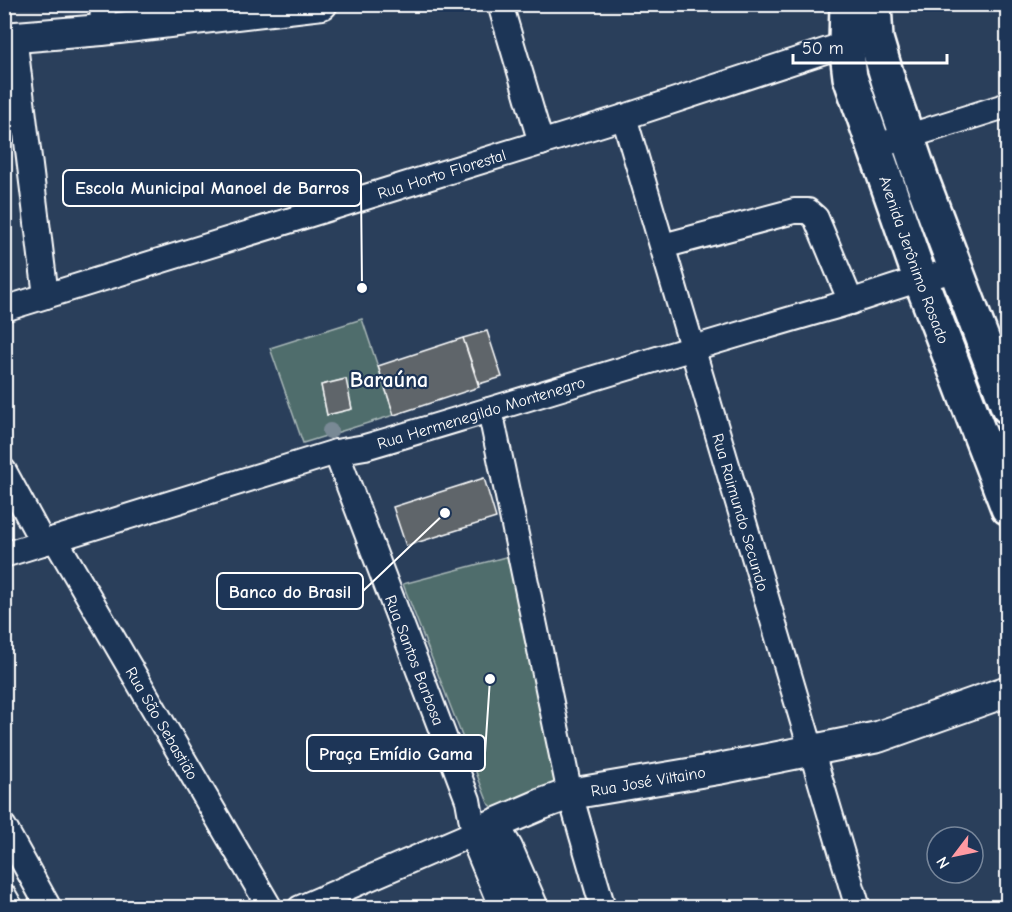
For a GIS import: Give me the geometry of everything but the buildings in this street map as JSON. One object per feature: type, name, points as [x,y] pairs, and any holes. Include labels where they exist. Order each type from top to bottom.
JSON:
[{"type":"main road","name":"Avenida Jerônimo Rosado","points":[[847,4],[861,41],[907,136],[1008,407]]},
{"type":"main road","name":"Avenida Jerônimo Rosado","points":[[874,4],[850,77],[920,278],[1008,508]]},
{"type":"street","points":[[46,296],[9,37],[103,17],[322,4]]},
{"type":"street","points":[[500,4],[541,143]]},
{"type":"street","name":"Rua Horto Florestal","points":[[4,309],[541,143],[861,41]]},
{"type":"street","points":[[874,147],[1008,105]]},
{"type":"street","name":"Rua Raimundo Secundo","points":[[624,117],[858,908]]},
{"type":"street","points":[[663,246],[794,211],[808,211],[816,218],[851,302]]},
{"type":"street","name":"Rua Hermenegildo Montenegro","points":[[5,554],[336,452],[365,447],[693,347],[851,302],[920,278],[957,270]]},
{"type":"street","points":[[490,410],[570,794],[603,908]]},
{"type":"street","name":"Rua Santos Barbosa","points":[[336,452],[468,800],[484,829],[505,908]]},
{"type":"street","name":"Rua São Sebastião","points":[[4,471],[49,541],[270,908]]},
{"type":"street","name":"Rua José Viltaino","points":[[300,908],[570,794],[812,751],[883,735],[1008,691]]},
{"type":"street","points":[[4,827],[49,908]]},
{"type":"street","name":"Rua Santos Barbosa","points":[[484,829],[507,848],[533,908]]},
{"type":"street","points":[[4,896],[11,908]]},
{"type":"green space","points":[[362,319],[394,415],[303,443],[270,348]],"holes":[[[345,379],[352,409],[327,415],[321,385]]]},
{"type":"green space","points":[[513,555],[559,775],[551,789],[495,809],[488,803],[403,584]]},
{"type":"place","name":"Escola Municipal Manoel de Barros","points":[[362,288]]},
{"type":"place","name":"Banco do Brasil","points":[[445,513]]},
{"type":"place","name":"Praça Emídio Gama","points":[[490,679]]},
{"type":"district","name":"Baraúna","points":[[389,379]]}]
